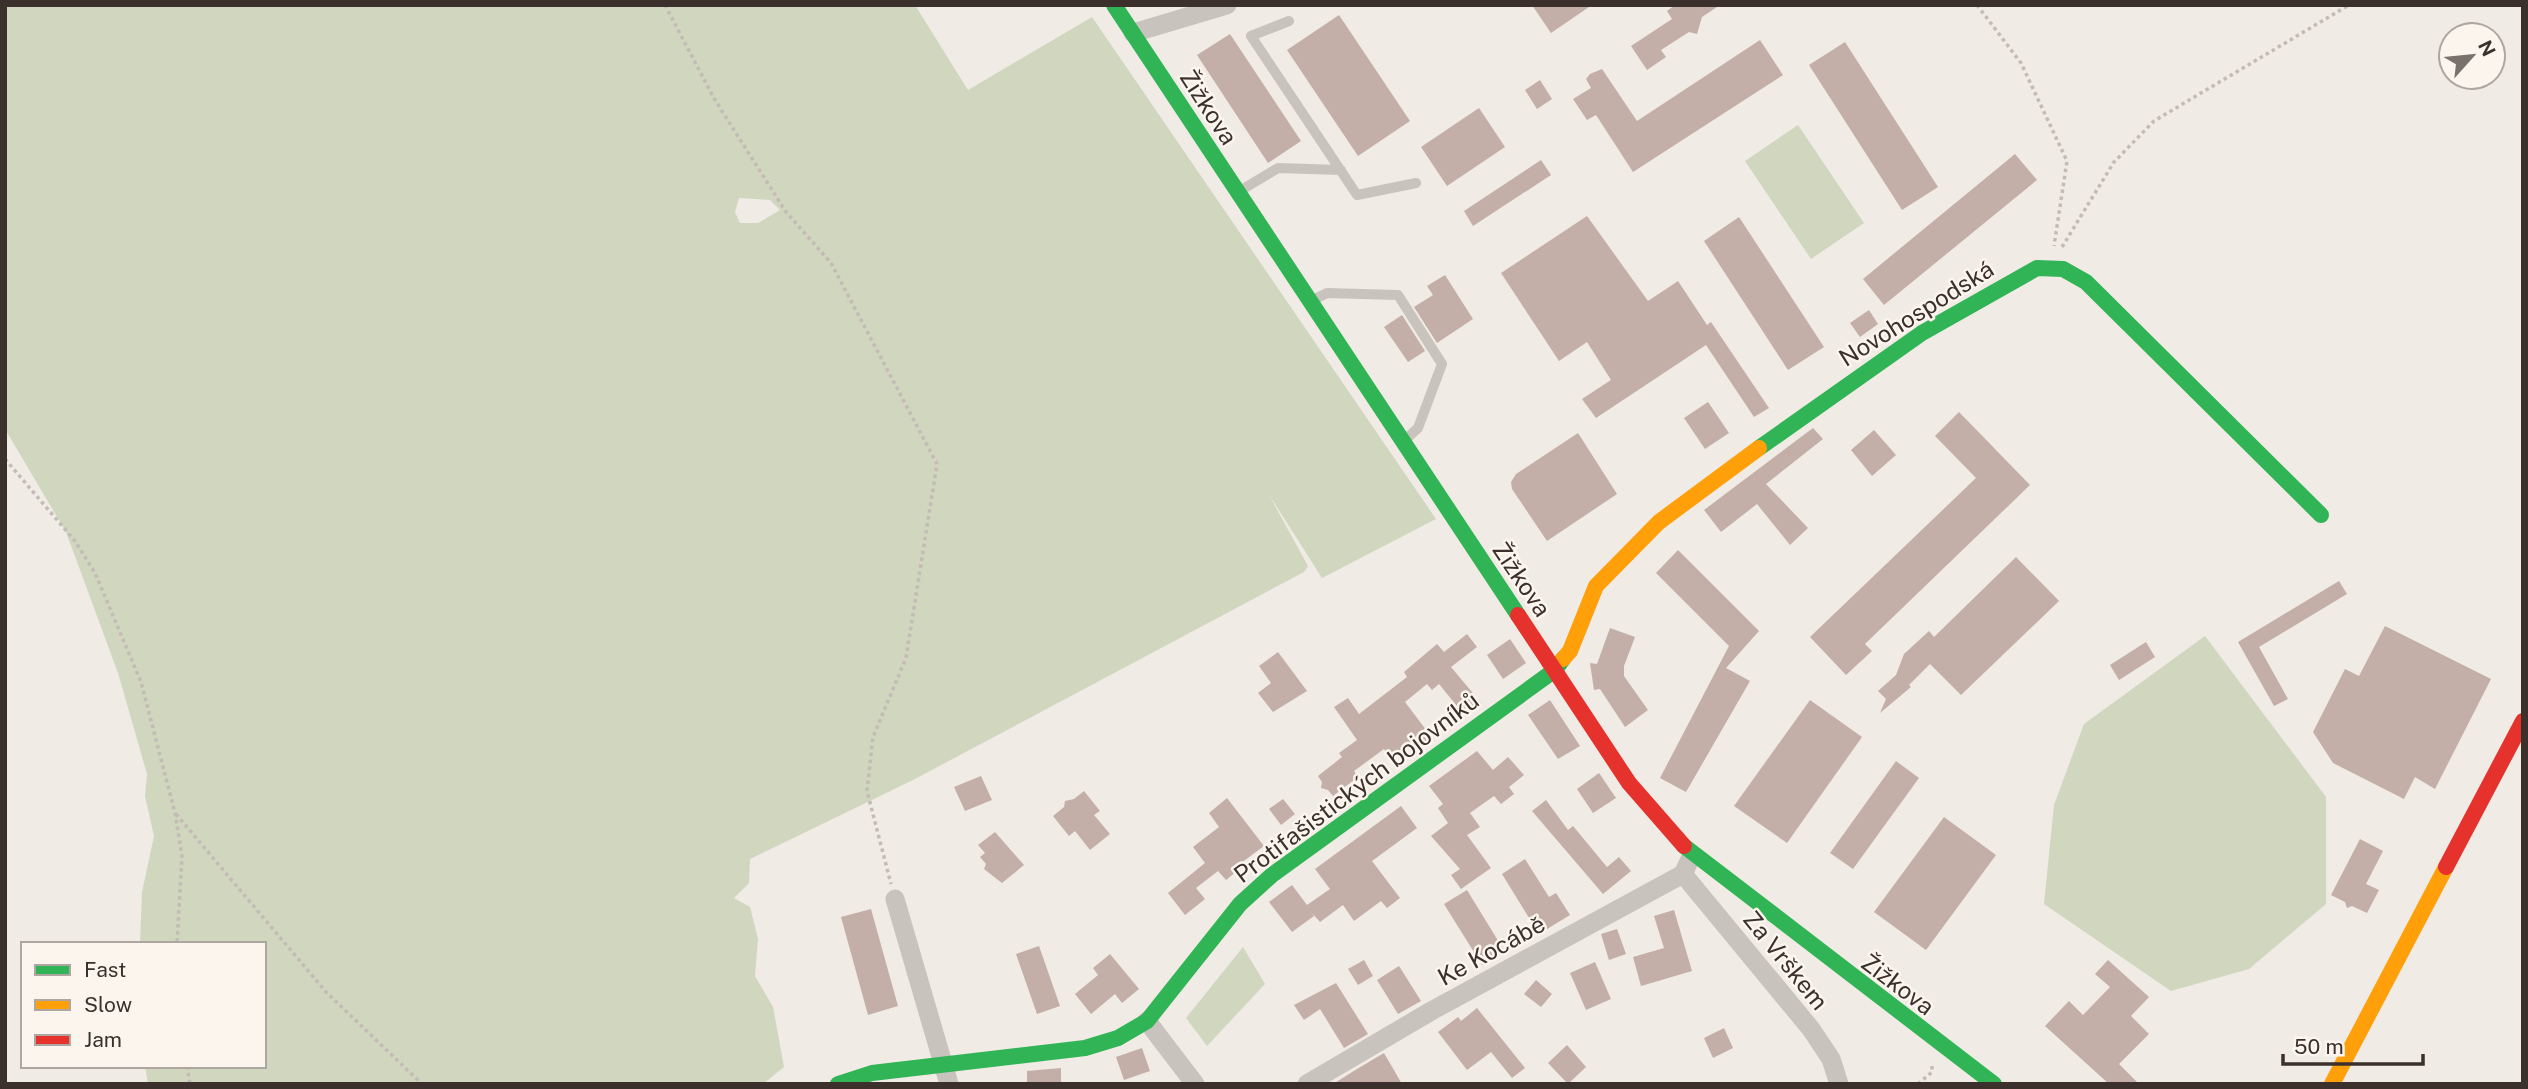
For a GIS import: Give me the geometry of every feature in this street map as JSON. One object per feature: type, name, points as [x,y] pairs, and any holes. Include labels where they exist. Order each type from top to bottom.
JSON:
[{"type":"street","name":"Žižkova","points":[[1114,5],[1629,783],[1692,855],[1994,1084]]},
{"type":"street","points":[[1133,33],[1227,5]]},
{"type":"street","points":[[2052,264],[2067,269],[2086,282],[2321,515]]},
{"type":"street","name":"Novohospodská","points":[[1555,670],[1570,651],[1596,586],[1659,522],[1867,369],[2023,273],[2052,264]]},
{"type":"street","name":"Protifašistických bojovníků","points":[[838,1084],[872,1073],[1085,1048],[1118,1038],[1147,1021],[1240,904],[1272,875],[1555,670]]},
{"type":"street","points":[[2332,1084],[2523,721]]},
{"type":"street","points":[[1683,874],[1692,855]]},
{"type":"street","name":"Ke Kocábě","points":[[1307,1084],[1433,1010],[1683,874]]},
{"type":"street","name":"Za Vrškem","points":[[1683,874],[1811,1029],[1831,1059],[1839,1084]]},
{"type":"street","points":[[895,899],[949,1084]]},
{"type":"street","points":[[1147,1021],[1195,1084]]},
{"type":"lane","points":[[1289,21],[1251,36],[1357,195],[1416,183]]},
{"type":"lane","points":[[1237,192],[1278,168],[1341,170]]},
{"type":"lane","points":[[1309,302],[1327,293],[1398,295],[1442,364],[1418,428],[1403,442]]},
{"type":"path","points":[[665,5],[715,100],[786,212],[831,263],[937,464],[906,658],[873,737],[867,791],[895,899]]},
{"type":"path","points":[[1977,5],[2021,63],[2067,161],[2052,264]]},
{"type":"path","points":[[2052,264],[2114,162],[2154,121],[2349,5]]},
{"type":"path","points":[[5,459],[37,493],[95,573],[141,682],[175,813],[182,856],[177,942]]},
{"type":"path","points":[[175,813],[326,992],[422,1084]]},
{"type":"green space","points":[[5,5],[915,5],[968,90],[1092,17],[1436,519],[1322,578],[1268,493],[1308,566],[1304,572],[913,780],[750,859],[749,883],[734,898],[750,907],[758,939],[755,976],[773,1007],[784,1067],[763,1084],[148,1084],[145,1068],[266,1068],[266,942],[140,942],[142,892],[154,836],[145,796],[147,774],[118,673],[66,532],[5,429]],"holes":[[[739,198],[770,200],[780,210],[758,223],[740,223],[735,212]]]},
{"type":"green space","points":[[1798,125],[1864,223],[1811,259],[1745,161]]},
{"type":"green space","points":[[2205,636],[2326,797],[2326,904],[2249,969],[2171,991],[2044,904],[2054,805],[2084,724]]},
{"type":"green space","points":[[1243,947],[1265,984],[1207,1046],[1186,1018]]},
{"type":"building","points":[[1532,5],[1592,5],[1551,33]]},
{"type":"building","points":[[1675,5],[1720,5],[1702,17],[1697,34],[1689,32],[1661,50],[1666,57],[1647,70],[1631,46],[1672,19],[1667,11]]},
{"type":"building","points":[[1339,15],[1410,121],[1358,156],[1287,50]]},
{"type":"building","points":[[1230,34],[1301,141],[1268,163],[1197,55]]},
{"type":"building","points":[[1760,40],[1783,75],[1633,172],[1596,115],[1587,120],[1573,99],[1591,88],[1586,79],[1590,74],[1602,69],[1637,121]]},
{"type":"building","points":[[1845,42],[1938,187],[1902,210],[1809,65]]},
{"type":"building","points":[[1540,80],[1552,99],[1537,109],[1525,90]]},
{"type":"building","points":[[1479,108],[1505,147],[1447,186],[1421,147]]},
{"type":"building","points":[[2015,154],[2037,180],[1884,305],[1863,279]]},
{"type":"building","points":[[1541,160],[1551,175],[1473,226],[1464,211]]},
{"type":"building","points":[[1587,216],[1648,301],[1678,281],[1707,325],[1711,322],[1769,408],[1754,417],[1706,345],[1596,418],[1582,399],[1611,380],[1587,342],[1559,361],[1501,273]]},
{"type":"building","points":[[1739,217],[1824,347],[1788,370],[1704,241]]},
{"type":"building","points":[[1445,275],[1473,319],[1437,343],[1414,307],[1433,295],[1427,286]]},
{"type":"building","points":[[1869,310],[1878,324],[1860,337],[1850,323]]},
{"type":"building","points":[[1402,315],[1425,351],[1408,362],[1384,327]]},
{"type":"building","points":[[1708,402],[1729,433],[1705,449],[1684,418]]},
{"type":"building","points":[[1959,412],[2030,485],[1865,644],[1872,651],[1846,675],[1810,637],[1976,478],[1935,436]]},
{"type":"building","points":[[1813,428],[1823,439],[1766,484],[1808,528],[1790,545],[1757,504],[1721,532],[1704,510]]},
{"type":"building","points":[[1874,430],[1896,455],[1872,476],[1851,450]]},
{"type":"building","points":[[1578,433],[1617,494],[1547,541],[1512,489],[1511,482],[1516,474]]},
{"type":"building","points":[[1678,550],[1759,631],[1726,668],[1750,681],[1686,792],[1660,778],[1729,646],[1656,573]]},
{"type":"building","points":[[2016,557],[2059,601],[1961,695],[1930,664],[1909,685],[1911,687],[1880,713],[1886,699],[1878,691],[1896,675],[1904,654],[1929,631],[1934,637]]},
{"type":"building","points":[[2339,581],[2347,594],[2259,647],[2288,699],[2274,706],[2238,642]]},
{"type":"building","points":[[2385,626],[2491,679],[2435,789],[2415,777],[2404,799],[2333,763],[2313,732],[2345,669],[2359,676]]},
{"type":"building","points":[[1610,628],[1635,637],[1624,666],[1624,676],[1648,710],[1625,727],[1600,689],[1594,690],[1590,663],[1597,664]]},
{"type":"building","points":[[1467,634],[1477,647],[1451,667],[1482,704],[1465,716],[1439,684],[1432,690],[1427,684],[1405,702],[1433,739],[1413,753],[1407,745],[1390,758],[1384,749],[1354,771],[1358,777],[1333,796],[1328,790],[1321,788],[1322,782],[1318,776],[1342,757],[1339,753],[1357,740],[1334,707],[1348,698],[1359,714],[1407,677],[1404,672],[1437,644],[1444,652]]},
{"type":"building","points":[[1510,639],[1526,663],[1503,679],[1487,655]]},
{"type":"building","points":[[2146,642],[2155,657],[2119,680],[2110,665]]},
{"type":"building","points":[[1278,652],[1307,691],[1273,712],[1258,693],[1271,683],[1259,666]]},
{"type":"building","points":[[1550,700],[1580,746],[1558,759],[1528,715]]},
{"type":"building","points":[[1810,700],[1862,737],[1787,843],[1734,806]]},
{"type":"building","points":[[1477,751],[1493,770],[1508,757],[1524,775],[1509,787],[1514,794],[1501,804],[1494,796],[1470,813],[1480,827],[1467,835],[1491,868],[1461,889],[1451,875],[1460,869],[1431,836],[1448,823],[1438,808],[1443,804],[1429,786]]},
{"type":"building","points":[[1896,761],[1919,778],[1853,869],[1830,853]]},
{"type":"building","points":[[1599,773],[1616,798],[1593,813],[1577,789]]},
{"type":"building","points":[[981,776],[992,800],[965,811],[954,787]]},
{"type":"building","points":[[1084,791],[1100,811],[1094,815],[1110,834],[1090,850],[1075,831],[1069,836],[1053,816],[1064,807],[1065,801],[1074,799]]},
{"type":"building","points":[[1227,798],[1264,846],[1241,863],[1243,866],[1226,880],[1218,871],[1196,888],[1205,899],[1185,915],[1168,893],[1205,863],[1193,847],[1219,827],[1209,813]]},
{"type":"building","points":[[1283,799],[1295,814],[1281,825],[1269,809]]},
{"type":"building","points":[[1546,800],[1568,830],[1573,826],[1607,867],[1619,857],[1631,871],[1603,894],[1532,811]]},
{"type":"building","points":[[1401,806],[1417,828],[1372,861],[1400,898],[1387,908],[1381,901],[1354,921],[1343,905],[1320,922],[1311,912],[1314,916],[1292,932],[1269,902],[1292,885],[1307,905],[1330,889],[1315,869]]},
{"type":"building","points":[[1944,817],[1996,855],[1926,950],[1874,912]]},
{"type":"building","points":[[995,832],[1024,865],[1002,883],[984,869],[986,864],[980,857],[985,853],[978,845]]},
{"type":"building","points":[[2360,839],[2383,851],[2366,884],[2379,890],[2367,913],[2352,906],[2347,908],[2345,902],[2331,895]]},
{"type":"building","points":[[1525,859],[1549,897],[1556,893],[1570,915],[1539,934],[1502,874]]},
{"type":"building","points":[[1467,890],[1505,952],[1482,965],[1444,904]]},
{"type":"building","points":[[871,909],[898,1006],[868,1015],[841,917]]},
{"type":"building","points":[[1674,910],[1692,971],[1641,986],[1633,957],[1664,948],[1654,916]]},
{"type":"building","points":[[1617,929],[1626,954],[1609,960],[1601,934]]},
{"type":"building","points":[[1039,946],[1060,1006],[1037,1014],[1016,954]]},
{"type":"building","points":[[1110,954],[1139,989],[1122,1003],[1115,994],[1091,1014],[1075,994],[1098,975],[1093,968]]},
{"type":"building","points":[[1364,960],[1373,976],[1358,985],[1348,969]]},
{"type":"building","points":[[2108,960],[2149,997],[2131,1016],[2149,1034],[2119,1064],[2139,1084],[2109,1084],[2045,1026],[2069,1001],[2083,1015],[2110,987],[2095,974]]},
{"type":"building","points":[[1595,962],[1611,999],[1586,1010],[1570,973]]},
{"type":"building","points":[[1399,966],[1421,1001],[1398,1014],[1377,980]]},
{"type":"building","points":[[1536,980],[1552,994],[1541,1007],[1524,994]]},
{"type":"building","points":[[1336,983],[1368,1034],[1344,1048],[1320,1009],[1304,1020],[1294,1005]]},
{"type":"building","points":[[1477,1008],[1525,1068],[1512,1078],[1491,1052],[1467,1070],[1438,1032],[1458,1017],[1461,1021]]},
{"type":"building","points":[[1724,1028],[1733,1048],[1713,1058],[1704,1038]]},
{"type":"building","points":[[1567,1045],[1586,1067],[1568,1084],[1548,1063]]},
{"type":"building","points":[[1142,1048],[1150,1071],[1124,1080],[1116,1057]]},
{"type":"building","points":[[1384,1053],[1402,1084],[1333,1084],[1357,1069]]},
{"type":"building","points":[[1061,1068],[1061,1084],[1027,1084],[1027,1071]]},
{"type":"traffic: fast","points":[[1114,5],[1518,615]]},
{"type":"traffic: fast","points":[[1759,448],[1922,333],[2037,268],[2063,269],[2086,282],[2321,515]]},
{"type":"traffic: fast","points":[[838,1084],[872,1073],[1085,1048],[1118,1038],[1147,1021],[1240,904],[1272,875],[1555,670],[1563,659]]},
{"type":"traffic: fast","points":[[1684,846],[1994,1084]]},
{"type":"traffic: slow","points":[[1563,659],[1570,651],[1596,586],[1659,522],[1759,448]]},
{"type":"traffic: slow","points":[[2332,1084],[2446,867]]},
{"type":"traffic: jam","points":[[1518,615],[1629,783],[1684,846]]},
{"type":"traffic: jam","points":[[2446,867],[2523,721]]}]
